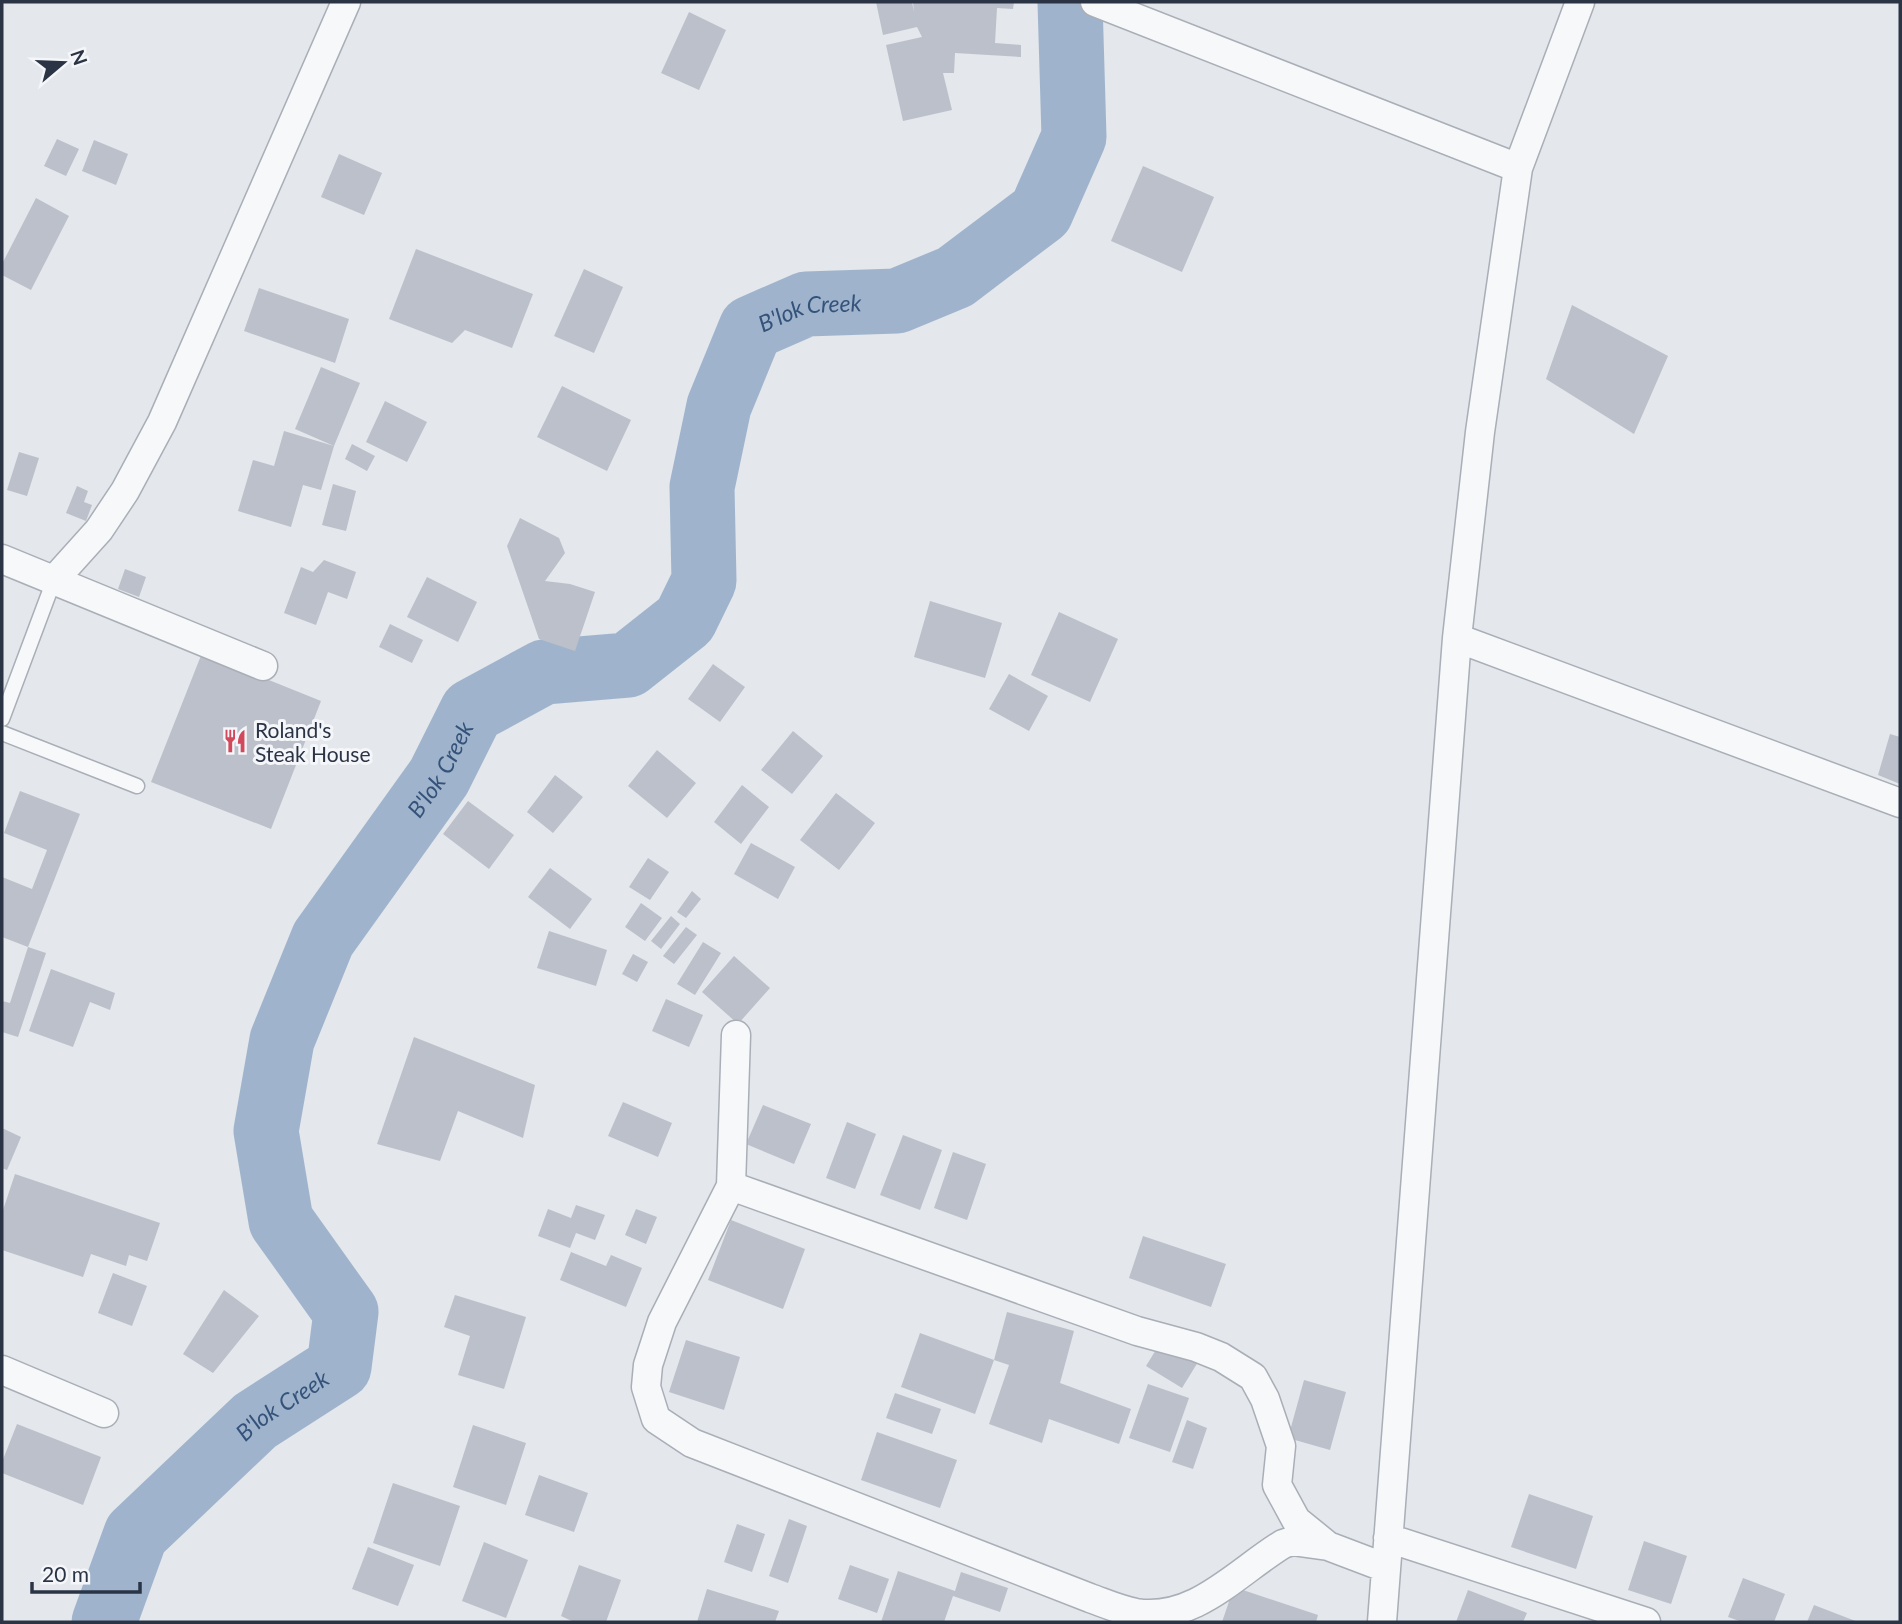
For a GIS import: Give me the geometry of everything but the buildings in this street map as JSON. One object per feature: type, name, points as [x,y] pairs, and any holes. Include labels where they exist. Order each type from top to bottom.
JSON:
[{"type":"street","points":[[54,580],[106,521],[162,422],[346,2]]},
{"type":"street","points":[[1382,1622],[1457,638],[1480,432],[1518,168],[1580,2]]},
{"type":"street","points":[[1101,4],[1518,168]]},
{"type":"street","points":[[2,559],[263,666]]},
{"type":"street","points":[[1457,638],[1900,803]]},
{"type":"street","points":[[736,1035],[730,1186],[662,1322],[648,1365],[646,1387],[656,1419],[692,1443],[1090,1598],[1136,1613],[1165,1613],[1198,1604],[1283,1544],[1292,1541],[1328,1546],[1386,1568]]},
{"type":"street","points":[[730,1186],[1137,1331],[1196,1347],[1221,1357],[1253,1377],[1265,1399],[1281,1446],[1277,1485],[1296,1520],[1328,1546]]},
{"type":"street","points":[[2,1370],[104,1413]]},
{"type":"street","points":[[1388,1538],[1646,1622]]},
{"type":"lane","points":[[2,719],[54,580]]},
{"type":"lane","points":[[2,733],[137,786]]},
{"type":"waterway","name":"B'lok Creek","points":[[104,1622],[136,1534],[255,1421],[339,1367],[346,1312],[281,1221],[266,1131],[282,1040],[323,939],[439,777],[472,711],[544,672],[628,665],[685,620],[704,581],[702,487],[719,406],[751,328],[806,304],[897,301],[955,277],[1041,212],[1074,137],[1070,2]]},
{"type":"place","name":"Roland's Steak House","points":[[235,741]]}]
